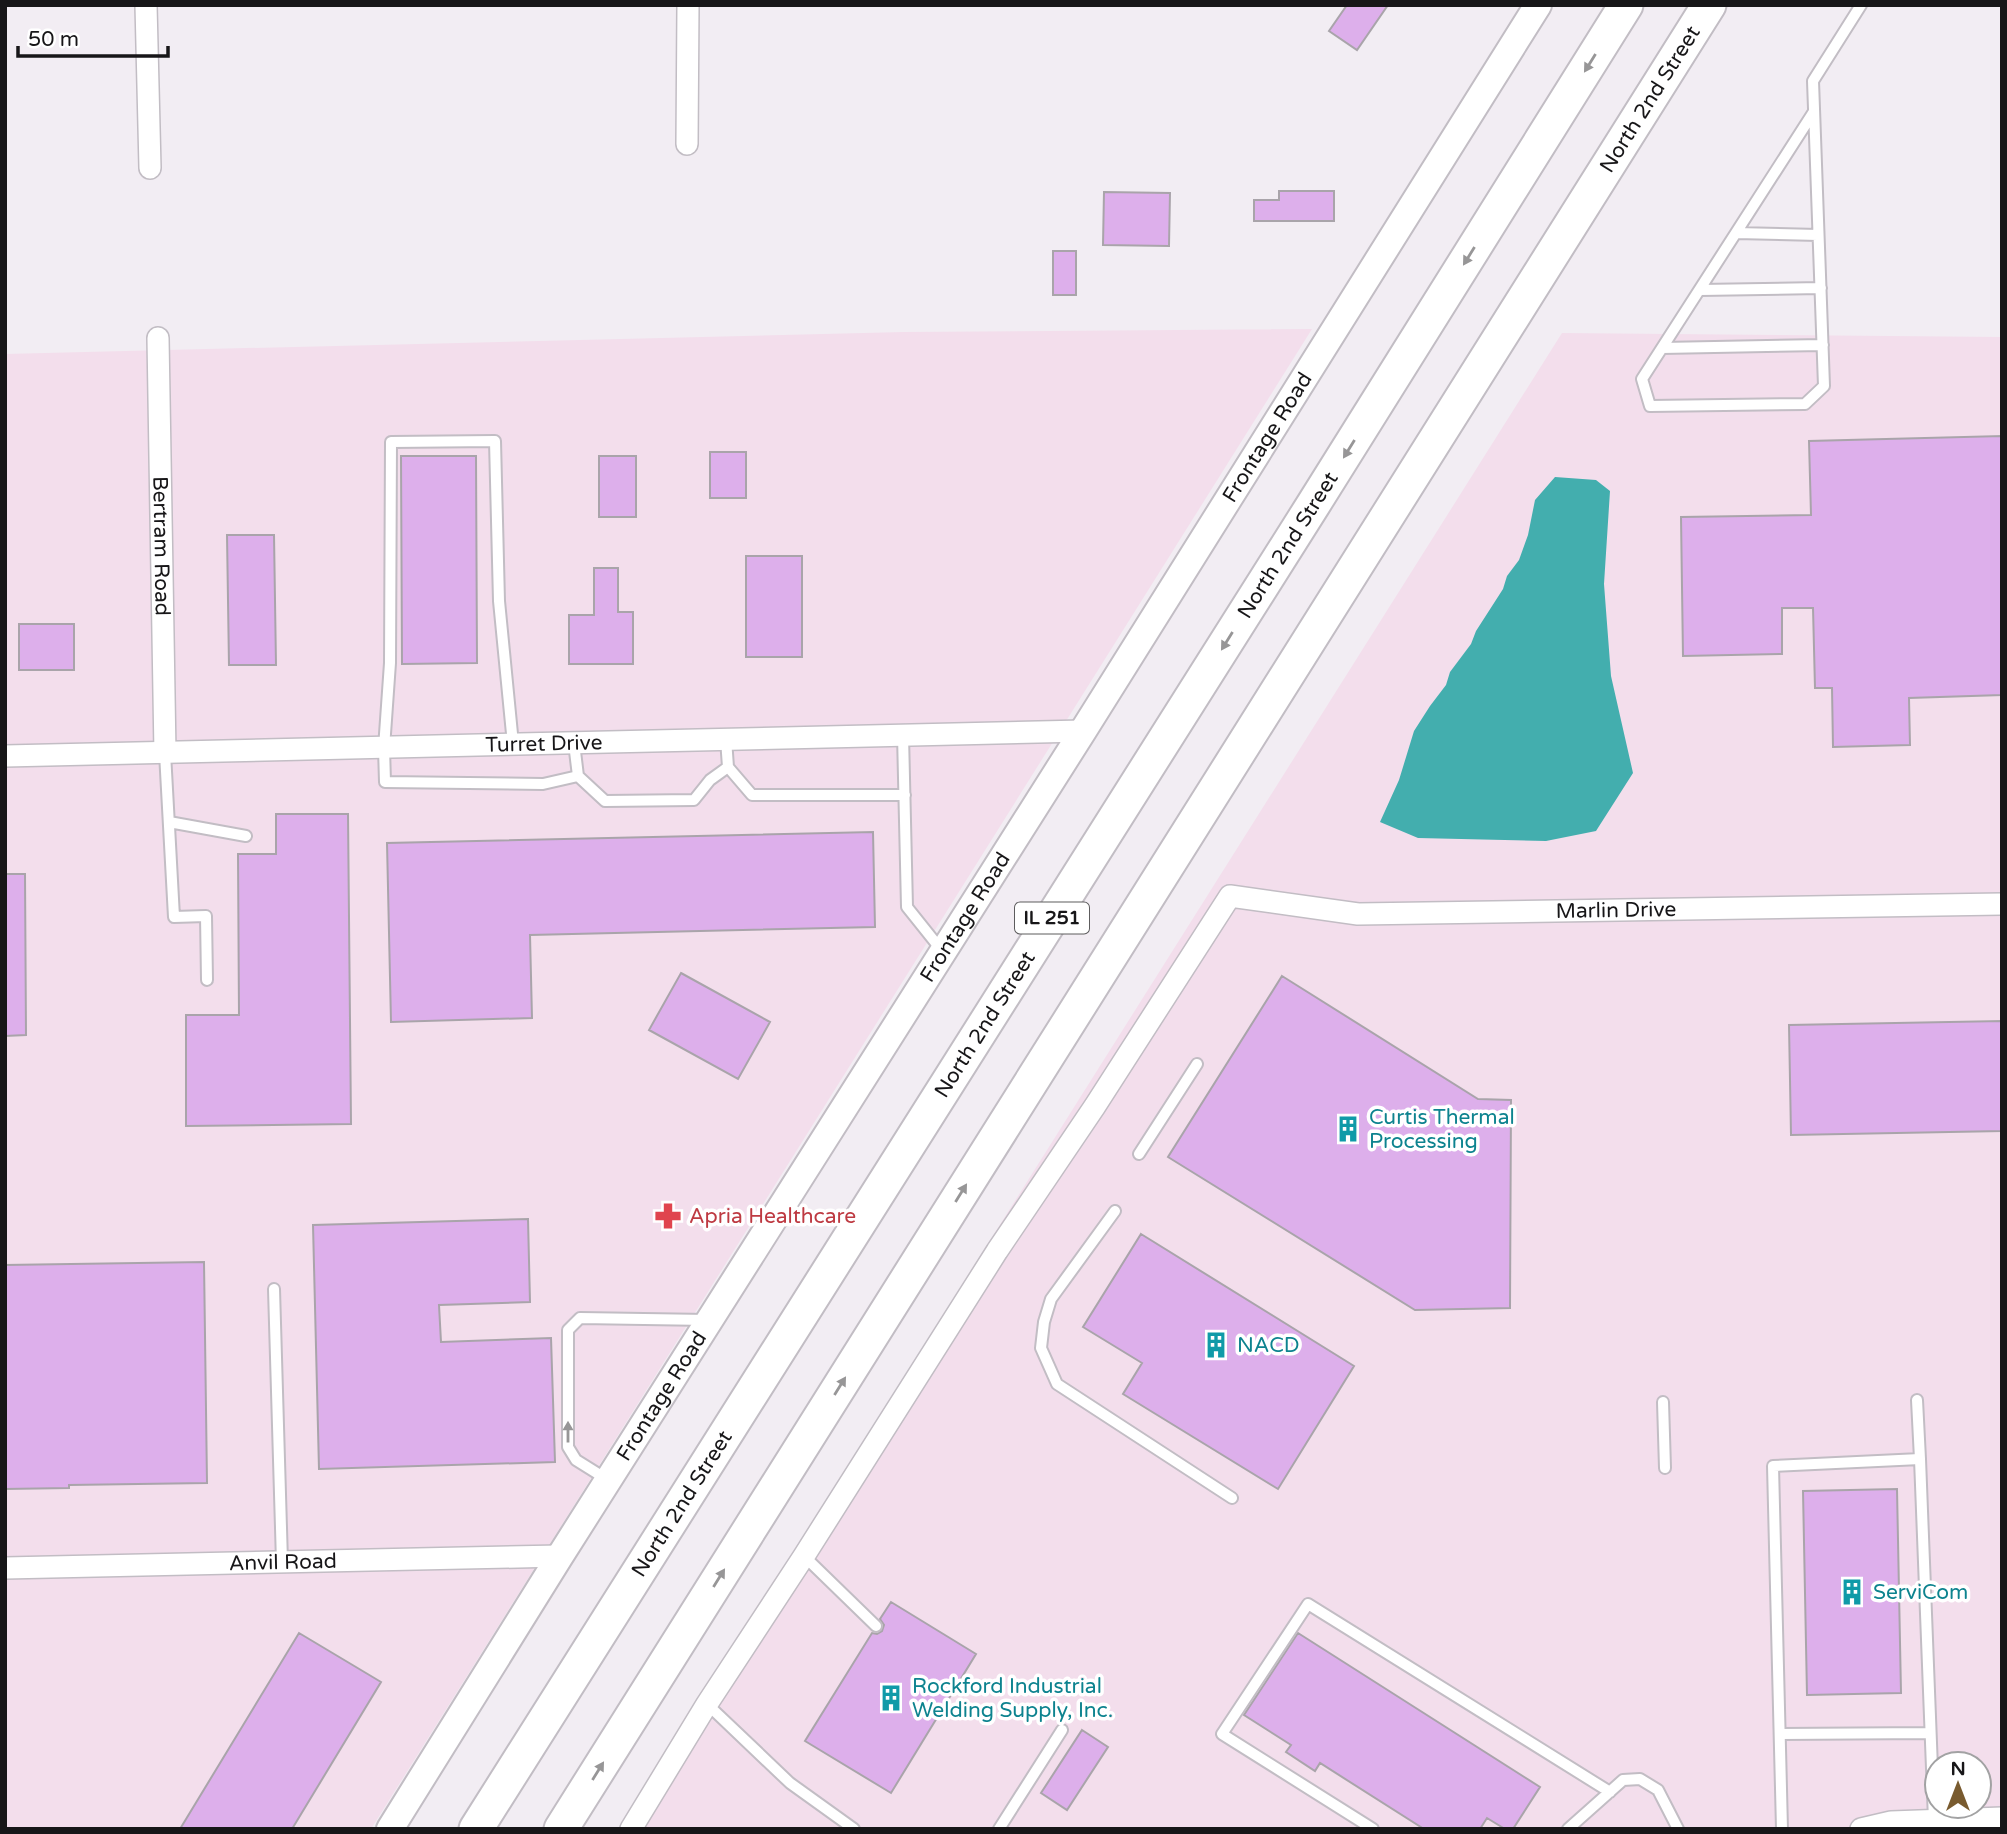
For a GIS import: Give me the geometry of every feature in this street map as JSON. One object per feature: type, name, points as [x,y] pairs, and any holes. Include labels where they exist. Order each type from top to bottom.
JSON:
[{"type":"main road","name":"North 2nd Street","points":[[476,1829],[1626,5]]},
{"type":"main road","name":"North 2nd Street","points":[[561,1829],[1709,5]]},
{"type":"street","points":[[146,5],[150,169]]},
{"type":"street","points":[[687,144],[688,5]]},
{"type":"street","name":"Frontage Road","points":[[390,1829],[1538,5]]},
{"type":"street","name":"Bertram Road","points":[[158,338],[164,753]]},
{"type":"street","name":"Turret Drive","points":[[5,756],[1083,730]]},
{"type":"street","name":"Marlin Drive","points":[[804,1556],[997,1251],[1096,1106],[1230,896],[1358,914],[2002,904]]},
{"type":"street","name":"Anvil Road","points":[[5,1568],[560,1556]]},
{"type":"street","points":[[631,1829],[707,1704],[804,1556]]},
{"type":"street","points":[[1861,1829],[1891,1822],[1934,1820]]},
{"type":"lane","points":[[1813,113],[1642,379],[1650,406],[1805,404],[1824,386],[1813,81],[1861,5]]},
{"type":"lane","points":[[1736,233],[1818,235]]},
{"type":"lane","points":[[1700,290],[1821,288]]},
{"type":"lane","points":[[1662,348],[1823,345]]},
{"type":"lane","points":[[513,744],[499,601],[495,441],[391,442],[390,663],[384,748],[385,782],[543,784],[578,776]]},
{"type":"lane","points":[[903,735],[907,907],[943,952]]},
{"type":"lane","points":[[726,739],[728,768],[752,795],[905,795]]},
{"type":"lane","points":[[574,743],[578,776],[605,801],[694,800],[710,780],[728,768]]},
{"type":"lane","points":[[164,753],[174,917],[206,916],[207,980]]},
{"type":"lane","points":[[169,822],[246,836]]},
{"type":"lane","points":[[1139,1154],[1197,1065]]},
{"type":"lane","points":[[1115,1211],[1051,1299],[1044,1322],[1041,1348],[1048,1367],[1057,1384],[1232,1498]]},
{"type":"lane","points":[[274,1289],[282,1562]]},
{"type":"lane","points":[[608,1480],[576,1460],[568,1447],[568,1330],[580,1318],[710,1320]]},
{"type":"lane","points":[[1917,1400],[1931,1750]]},
{"type":"lane","points":[[1663,1402],[1665,1468]]},
{"type":"lane","points":[[1782,1829],[1773,1466],[1920,1459]]},
{"type":"lane","points":[[804,1556],[876,1626]]},
{"type":"lane","points":[[1373,1829],[1222,1734],[1308,1604],[1610,1792]]},
{"type":"lane","points":[[707,1704],[790,1783],[854,1829]]},
{"type":"lane","points":[[999,1829],[1062,1730]]},
{"type":"lane","points":[[1780,1734],[1930,1733]]},
{"type":"lane","points":[[1568,1829],[1623,1780],[1640,1779],[1658,1790],[1678,1829]]},
{"type":"shaded area","points":[[1312,329],[371,1829],[5,1829],[5,354],[904,332]]},
{"type":"shaded area","points":[[1562,333],[2002,337],[2002,1829],[619,1829]]},
{"type":"water","points":[[1555,477],[1596,480],[1610,491],[1604,584],[1611,676],[1633,773],[1596,831],[1546,841],[1418,838],[1380,822],[1399,780],[1414,731],[1446,685],[1450,672],[1471,644],[1476,631],[1503,589],[1507,576],[1519,560],[1528,535],[1535,500]]},
{"type":"building","points":[[1347,5],[1388,5],[1357,50],[1329,31]]},
{"type":"building","points":[[1279,191],[1334,191],[1334,221],[1254,221],[1254,200],[1279,200]]},
{"type":"building","points":[[1104,192],[1170,193],[1169,246],[1103,245]]},
{"type":"building","points":[[1053,251],[1076,251],[1076,295],[1053,295]]},
{"type":"building","points":[[2002,436],[2002,695],[1909,698],[1910,745],[1833,747],[1832,688],[1815,688],[1813,608],[1782,608],[1782,654],[1683,656],[1681,517],[1811,515],[1809,441]]},
{"type":"building","points":[[710,452],[746,452],[746,498],[710,498]]},
{"type":"building","points":[[401,456],[476,456],[477,663],[402,664]]},
{"type":"building","points":[[599,456],[636,456],[636,517],[599,517]]},
{"type":"building","points":[[227,535],[274,535],[276,665],[229,665]]},
{"type":"building","points":[[746,556],[802,556],[802,657],[746,657]]},
{"type":"building","points":[[594,568],[618,568],[618,612],[633,612],[633,664],[569,664],[569,615],[594,615]]},
{"type":"building","points":[[19,624],[74,624],[74,670],[19,670]]},
{"type":"building","points":[[276,814],[348,814],[351,1124],[186,1126],[186,1015],[239,1015],[238,854],[276,854]]},
{"type":"building","points":[[873,832],[875,927],[530,935],[532,1018],[391,1022],[387,843]]},
{"type":"building","points":[[5,874],[25,874],[26,1035],[5,1036]]},
{"type":"building","points":[[681,973],[770,1022],[738,1079],[649,1030]]},
{"type":"building","name":"Curtis Thermal Processing","points":[[1282,976],[1478,1099],[1511,1100],[1510,1308],[1415,1310],[1168,1157]]},
{"type":"building","points":[[2002,1021],[2002,1131],[1791,1135],[1789,1025]]},
{"type":"building","points":[[528,1219],[530,1302],[439,1305],[441,1342],[551,1338],[555,1462],[319,1469],[313,1225]]},
{"type":"building","name":"NACD","points":[[1141,1234],[1354,1366],[1278,1489],[1123,1394],[1142,1363],[1083,1327]]},
{"type":"building","points":[[204,1262],[207,1483],[5,1489],[5,1265]]},
{"type":"building","name":"ServiCom","points":[[1897,1489],[1901,1693],[1807,1695],[1803,1491]]},
{"type":"building","name":"Rockford Industrial Welding Supply, Inc.","points":[[891,1602],[976,1654],[891,1793],[805,1741],[872,1633],[882,1631],[884,1625],[880,1619]]},
{"type":"building","points":[[299,1633],[381,1682],[292,1829],[180,1829]]},
{"type":"building","points":[[1298,1633],[1540,1787],[1513,1829],[1505,1829],[1487,1818],[1480,1829],[1424,1829],[1320,1763],[1315,1771],[1286,1752],[1291,1745],[1244,1715]]},
{"type":"building","points":[[1082,1730],[1108,1747],[1067,1810],[1041,1793]]},
{"type":"place","name":"Curtis Thermal Processing","points":[[1348,1129]]},
{"type":"place","name":"Apria Healthcare","points":[[668,1216]]},
{"type":"place","name":"NACD","points":[[1216,1345]]},
{"type":"place","name":"ServiCom","points":[[1852,1592]]},
{"type":"place","name":"Rockford Industrial Welding Supply, Inc.","points":[[891,1698]]}]
